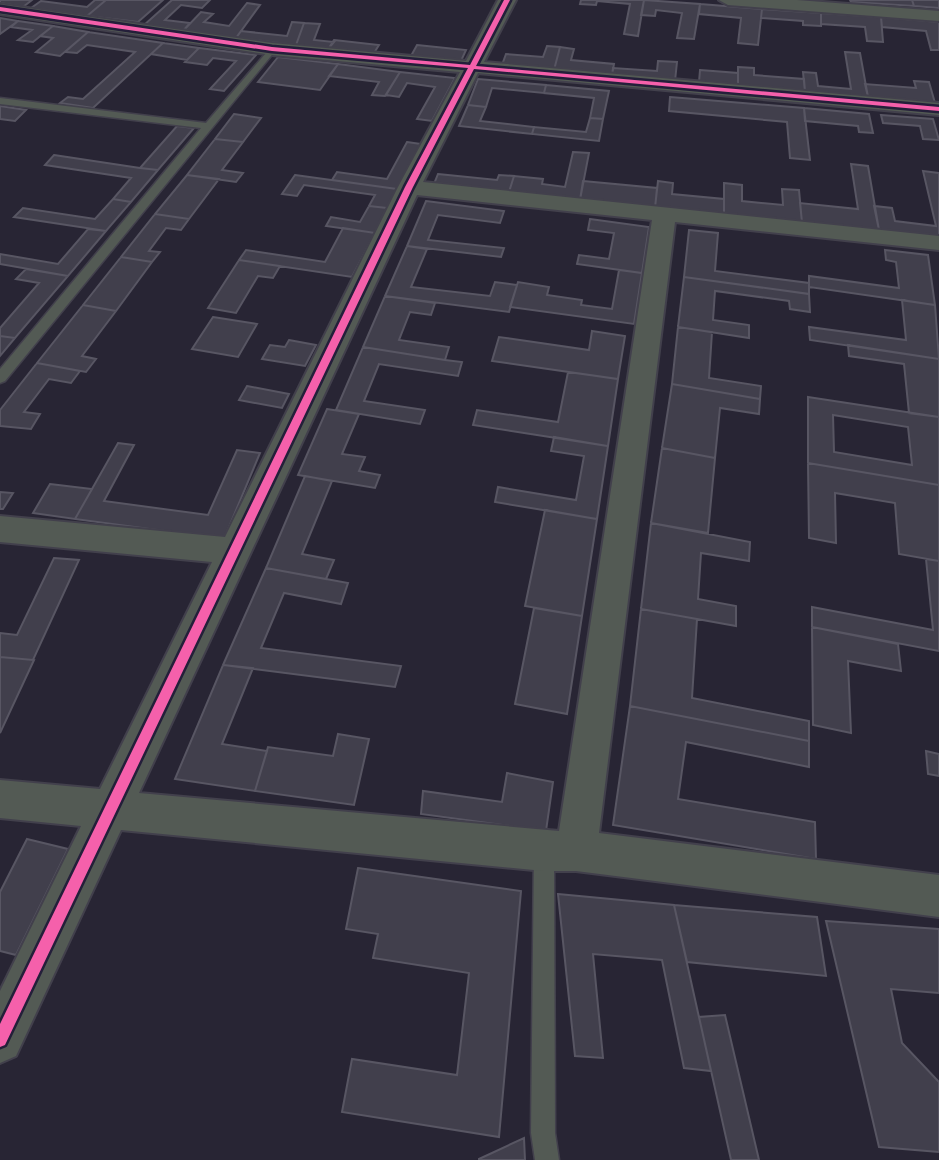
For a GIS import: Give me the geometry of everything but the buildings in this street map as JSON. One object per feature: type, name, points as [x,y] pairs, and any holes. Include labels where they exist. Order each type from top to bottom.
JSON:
[{"type":"street","points":[[0,1040],[237,551],[409,187],[507,0]]},
{"type":"street","points":[[728,0],[939,16]]},
{"type":"street","points":[[0,9],[272,49],[939,109]]},
{"type":"street","points":[[409,187],[939,243]]},
{"type":"street","points":[[560,851],[664,215]]},
{"type":"street","points":[[0,529],[237,551]]},
{"type":"street","points":[[0,799],[109,812],[560,851],[939,895]]},
{"type":"lane","points":[[0,378],[272,49]]},
{"type":"lane","points":[[0,101],[208,126]]},
{"type":"lane","points":[[547,1160],[543,1133],[560,851]]},
{"type":"cycle path","points":[[0,1040],[409,187],[507,0]]},
{"type":"cycle path","points":[[0,9],[272,49],[939,109]]}]
